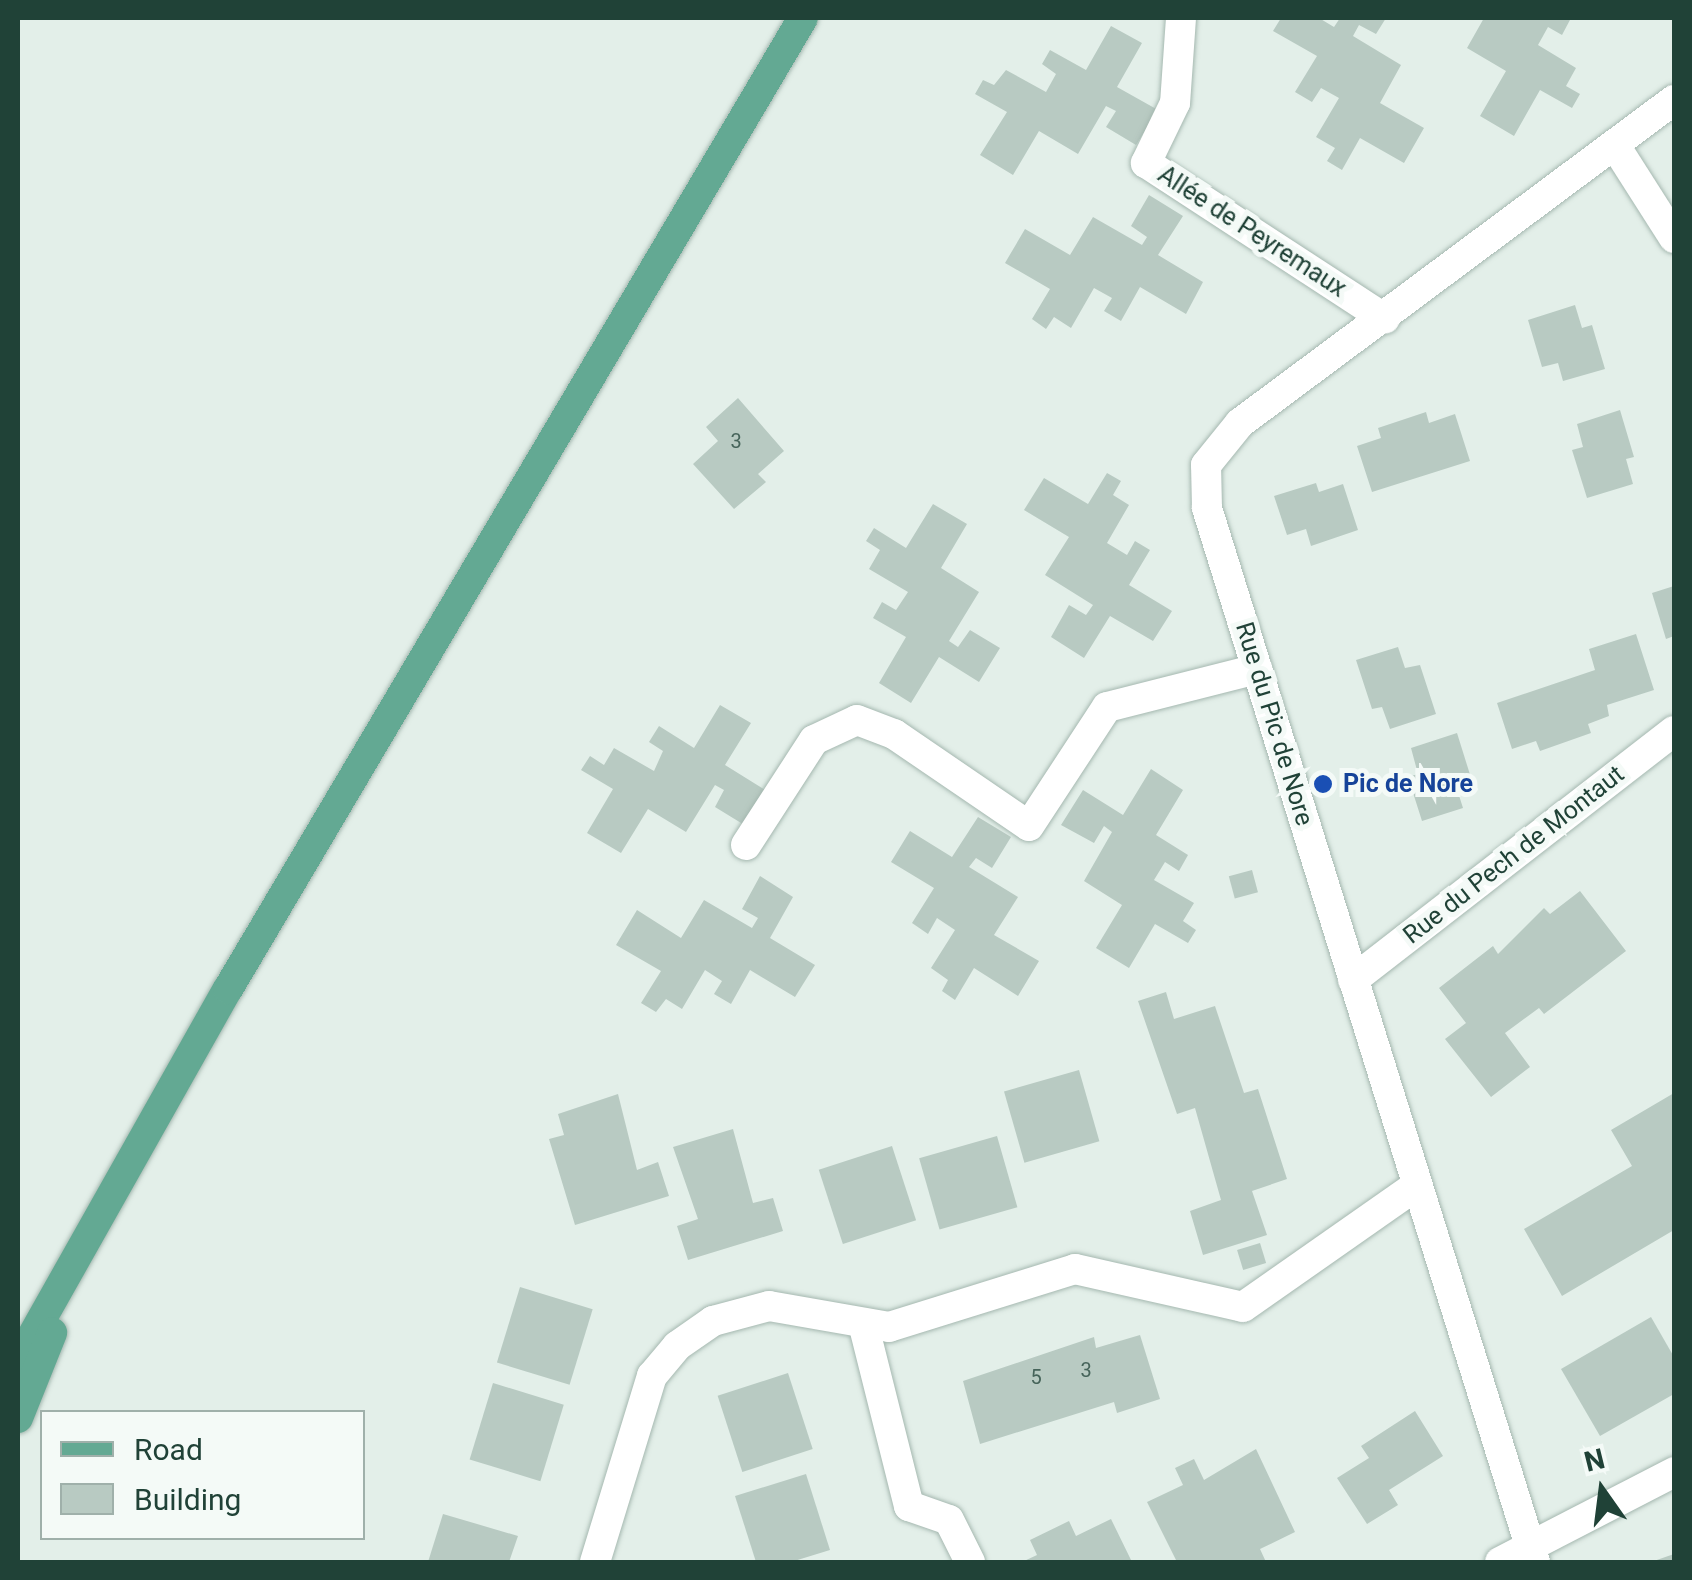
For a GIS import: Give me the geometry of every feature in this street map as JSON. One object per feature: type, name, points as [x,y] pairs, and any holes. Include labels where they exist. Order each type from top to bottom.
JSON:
[{"type":"main road","points":[[18,1362],[106,1199],[803,18]]},
{"type":"main road","points":[[18,1418],[106,1199]]},
{"type":"street","name":"Allée de Peyremaux","points":[[1181,18],[1175,103],[1146,164],[1385,319]]},
{"type":"street","name":"Rue du Pic de Nore","points":[[1533,1556],[1207,508],[1206,465],[1240,423],[1385,319],[1674,100]]},
{"type":"street","points":[[1616,147],[1670,222],[1674,238]]},
{"type":"street","points":[[746,845],[814,740],[857,720],[894,734],[1029,826],[1107,707],[1257,670]]},
{"type":"street","name":"Rue du Pech de Montaut","points":[[1353,980],[1674,730]]},
{"type":"street","points":[[594,1562],[652,1376],[677,1346],[713,1321],[768,1306],[888,1327],[1075,1269],[1243,1307],[1416,1186]]},
{"type":"street","points":[[863,1323],[909,1506],[949,1520],[970,1562]]},
{"type":"street","points":[[1500,1562],[1533,1556],[1674,1472]]},
{"type":"building","points":[[1281,18],[1319,18],[1334,27],[1340,18],[1386,18],[1376,34],[1359,25],[1353,36],[1401,65],[1380,103],[1424,128],[1404,163],[1360,138],[1342,170],[1327,161],[1335,148],[1316,137],[1339,98],[1321,88],[1312,102],[1295,92],[1317,56],[1273,31]]},
{"type":"building","points":[[1484,18],[1571,18],[1562,35],[1548,27],[1538,45],[1576,68],[1566,86],[1580,94],[1572,108],[1540,90],[1514,136],[1480,116],[1506,71],[1467,48]]},
{"type":"building","points":[[1111,26],[1142,43],[1117,87],[1158,110],[1136,145],[1106,127],[1116,111],[1106,106],[1078,154],[1039,131],[1013,175],[980,155],[1007,112],[975,94],[983,80],[994,85],[1006,70],[1046,92],[1056,74],[1042,64],[1050,50],[1086,70]]},
{"type":"building","points":[[1149,195],[1183,216],[1158,255],[1203,282],[1186,314],[1140,287],[1121,321],[1104,311],[1112,298],[1094,288],[1071,328],[1054,317],[1046,329],[1032,319],[1050,289],[1005,263],[1025,229],[1070,255],[1093,217],[1142,245],[1147,237],[1131,226]]},
{"type":"building","points":[[1575,305],[1582,328],[1592,325],[1605,369],[1563,381],[1558,363],[1542,367],[1528,320]]},
{"type":"building","points":[[738,398],[784,451],[758,474],[766,482],[734,509],[693,464],[718,441],[706,427]]},
{"type":"building","points":[[1620,410],[1634,457],[1626,459],[1633,484],[1587,498],[1572,450],[1583,447],[1577,424]]},
{"type":"building","points":[[1426,412],[1429,423],[1455,414],[1470,461],[1372,492],[1357,446],[1381,438],[1378,428]]},
{"type":"building","points":[[1107,473],[1121,481],[1113,495],[1129,505],[1107,543],[1127,555],[1135,541],[1150,550],[1129,585],[1172,611],[1153,641],[1110,616],[1084,658],[1051,637],[1069,605],[1086,615],[1093,605],[1045,575],[1069,537],[1024,510],[1044,478],[1088,504]]},
{"type":"building","points":[[1316,483],[1319,492],[1343,484],[1358,530],[1311,546],[1306,529],[1287,535],[1274,496]]},
{"type":"building","points":[[933,504],[967,524],[941,568],[979,592],[949,641],[958,647],[970,630],[1000,648],[979,682],[939,657],[911,703],[879,683],[906,637],[873,618],[882,602],[896,610],[908,592],[869,569],[880,550],[866,541],[874,528],[906,548]]},
{"type":"building","points":[[1674,586],[1674,636],[1666,639],[1652,593]]},
{"type":"building","points":[[1636,634],[1654,690],[1607,705],[1609,716],[1588,724],[1591,733],[1540,751],[1536,741],[1512,749],[1497,703],[1595,670],[1589,649]]},
{"type":"building","points":[[1398,647],[1405,668],[1420,665],[1436,714],[1390,729],[1382,707],[1372,709],[1356,660]]},
{"type":"building","points":[[720,705],[751,723],[725,765],[767,791],[746,826],[715,807],[724,790],[715,785],[686,832],[648,809],[621,853],[587,833],[613,789],[581,770],[590,756],[604,765],[614,748],[654,771],[663,751],[649,742],[659,726],[694,748]]},
{"type":"building","points":[[1457,733],[1472,781],[1456,786],[1463,808],[1422,821],[1408,777],[1418,774],[1411,748]]},
{"type":"building","points":[[1151,769],[1183,790],[1156,835],[1188,855],[1179,871],[1165,862],[1154,880],[1194,903],[1183,921],[1196,930],[1188,943],[1155,924],[1129,968],[1096,948],[1122,905],[1084,881],[1112,832],[1104,826],[1094,843],[1061,825],[1083,790],[1123,815]]},
{"type":"building","points":[[978,817],[1011,837],[992,868],[976,858],[969,867],[1018,897],[994,935],[1039,961],[1018,996],[974,968],[955,1000],[942,991],[948,980],[931,968],[955,930],[937,918],[928,934],[912,923],[934,888],[891,862],[910,831],[952,857]]},
{"type":"building","points":[[1252,870],[1258,892],[1235,898],[1229,876]]},
{"type":"building","points":[[760,876],[793,897],[770,938],[815,965],[795,997],[750,970],[731,1004],[714,994],[722,981],[705,970],[682,1009],[666,999],[656,1012],[641,1003],[661,971],[616,945],[637,910],[681,938],[704,900],[752,928],[758,918],[742,909]]},
{"type":"building","points":[[1580,891],[1626,951],[1544,1014],[1539,1008],[1505,1033],[1530,1067],[1491,1097],[1445,1039],[1466,1023],[1439,988],[1493,946],[1498,954],[1544,908],[1550,914]]},
{"type":"building","points":[[1166,992],[1174,1019],[1215,1006],[1244,1093],[1258,1089],[1287,1179],[1252,1191],[1267,1235],[1203,1255],[1190,1211],[1221,1200],[1195,1108],[1177,1114],[1138,1001]]},
{"type":"building","points":[[1079,1070],[1099,1141],[1024,1163],[1004,1091]]},
{"type":"building","points":[[1674,1093],[1674,1230],[1562,1296],[1524,1229],[1632,1166],[1611,1130]]},
{"type":"building","points":[[618,1094],[637,1170],[658,1162],[669,1196],[575,1225],[549,1139],[564,1135],[558,1114]]},
{"type":"building","points":[[733,1129],[753,1203],[773,1198],[783,1231],[688,1260],[677,1226],[698,1219],[673,1147]]},
{"type":"building","points":[[997,1136],[1017,1207],[940,1229],[919,1158]]},
{"type":"building","points":[[892,1146],[916,1220],[843,1244],[819,1170]]},
{"type":"building","points":[[1260,1243],[1266,1263],[1243,1270],[1237,1250]]},
{"type":"building","points":[[520,1287],[593,1309],[570,1385],[497,1363]]},
{"type":"building","points":[[1651,1317],[1674,1357],[1674,1394],[1600,1436],[1561,1369]]},
{"type":"building","points":[[1140,1335],[1160,1399],[1117,1413],[1114,1402],[980,1444],[963,1381],[1094,1337],[1096,1348]]},
{"type":"building","points":[[788,1373],[813,1449],[742,1472],[718,1396]]},
{"type":"building","points":[[493,1383],[564,1405],[540,1481],[470,1460]]},
{"type":"building","points":[[1415,1411],[1443,1456],[1389,1490],[1398,1505],[1367,1524],[1337,1478],[1369,1458],[1361,1446]]},
{"type":"building","points":[[1256,1449],[1295,1532],[1260,1549],[1266,1562],[1177,1562],[1147,1502],[1183,1485],[1175,1468],[1194,1459],[1204,1480]]},
{"type":"building","points":[[806,1474],[830,1550],[791,1562],[756,1562],[735,1496]]},
{"type":"building","points":[[443,1514],[518,1536],[509,1562],[428,1562]]},
{"type":"building","points":[[1111,1519],[1132,1562],[1022,1562],[1037,1555],[1030,1540],[1069,1521],[1076,1536]]},
{"type":"building","points":[[1674,1554],[1674,1562],[1651,1562]]},
{"type":"place","name":"Pic de Nore","points":[[1323,784]]}]
